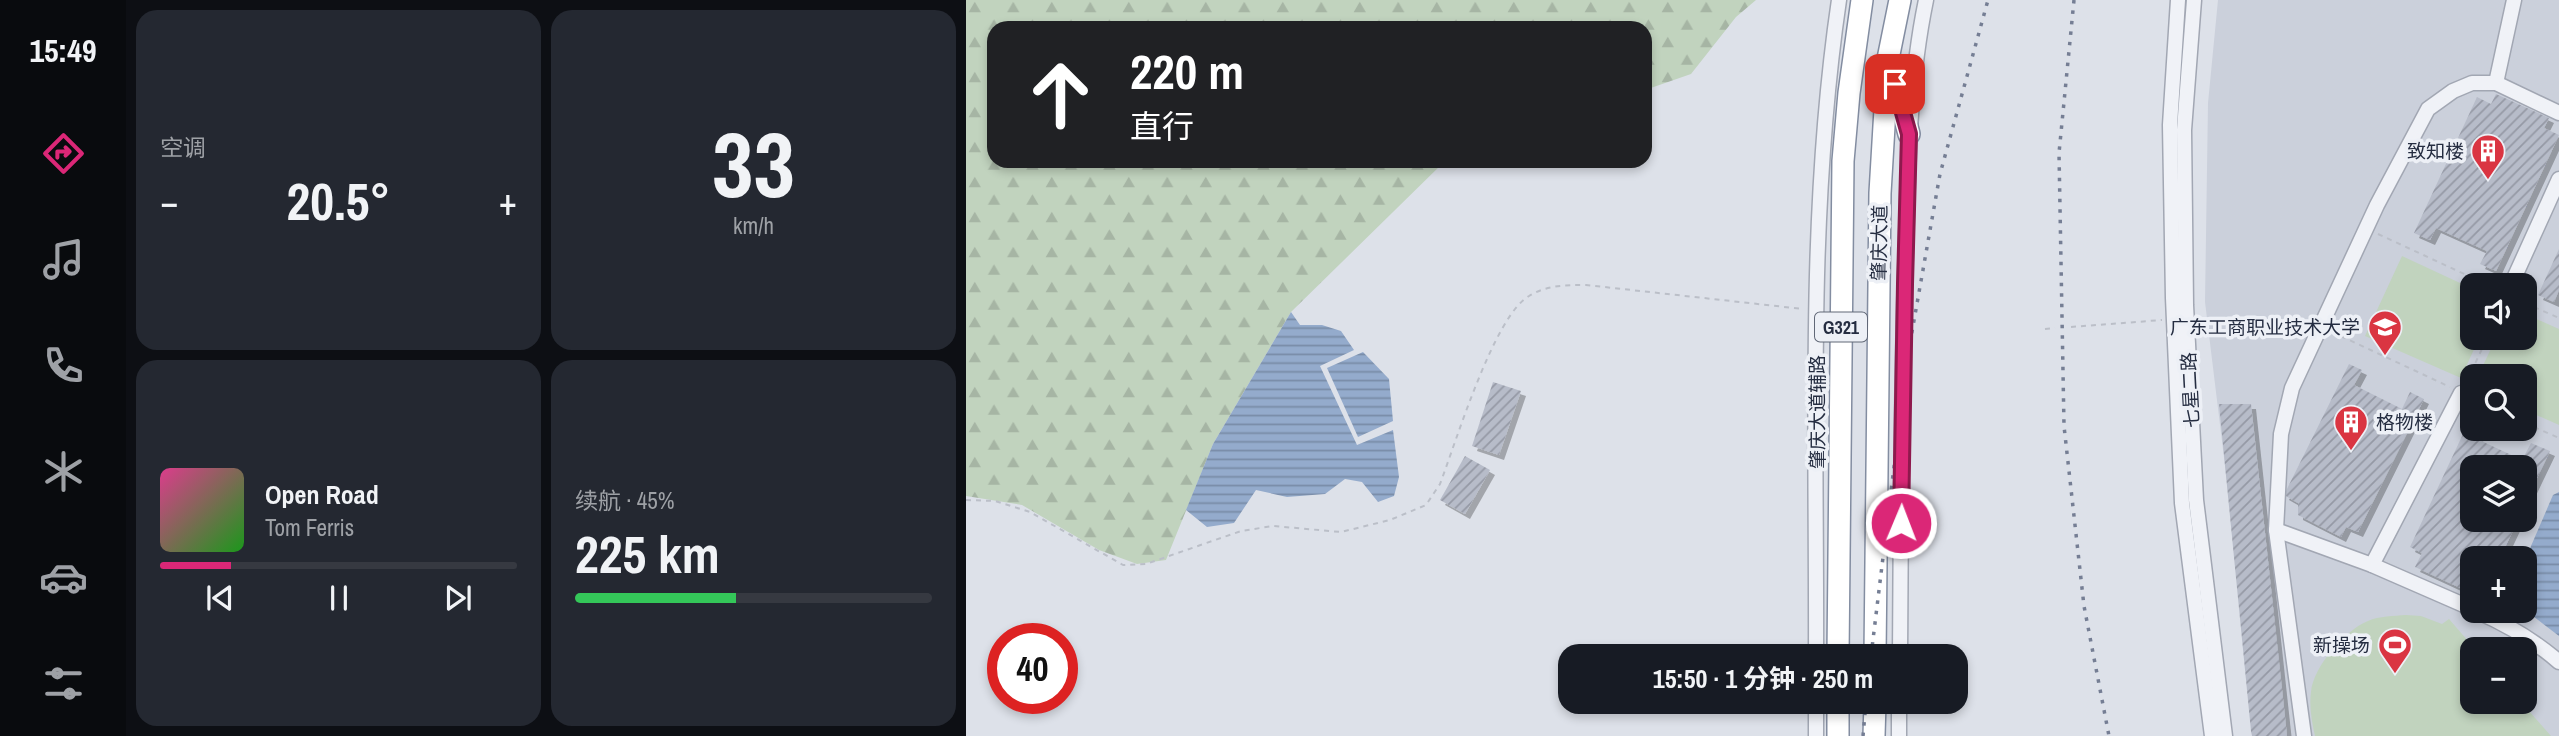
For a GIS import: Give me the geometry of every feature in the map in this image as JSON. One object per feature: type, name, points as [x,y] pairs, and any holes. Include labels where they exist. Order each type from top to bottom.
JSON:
[{"type":"highway","name":"肇庆大道","points":[[1839,644],[1843,161],[1862,0]]},
{"type":"highway","name":"肇庆大道","points":[[1875,644],[1880,192],[1888,59],[1900,0]]},
{"type":"highway","points":[[1888,59],[1909,134]]},
{"type":"highway","points":[[1838,714],[1838,736]]},
{"type":"highway","points":[[1874,736],[1875,714]]},
{"type":"street","name":"肇庆大道辅路","points":[[1816,644],[1817,310],[1822,139],[1839,0]]},
{"type":"street","points":[[1899,644],[1909,134],[1917,53],[1926,0]]},
{"type":"street","name":"七星二路","points":[[2178,0],[2170,125],[2174,319],[2182,503],[2212,736]]},
{"type":"street","name":"七星二路","points":[[2194,0],[2184,130],[2186,305],[2196,500],[2225,736]]},
{"type":"street","points":[[2496,83],[2514,0]]},
{"type":"street","points":[[2304,736],[2276,530],[2281,434],[2292,388],[2377,205],[2428,109],[2453,90],[2472,83],[2496,83],[2559,113]]},
{"type":"street","points":[[2516,273],[2559,179]]},
{"type":"street","points":[[2372,565],[2460,395]]},
{"type":"street","points":[[2276,530],[2372,565],[2460,604]]},
{"type":"street","points":[[2503,623],[2559,662]]},
{"type":"street","points":[[1816,714],[1816,736]]},
{"type":"street","points":[[1899,714],[1899,736]]},
{"type":"path","points":[[2368,229],[2462,273]]},
{"type":"path","points":[[966,500],[995,501],[1030,512],[1122,565],[1146,564],[1241,531],[1273,526],[1341,532],[1390,520],[1426,505],[1440,484],[1495,340],[1510,315],[1527,297],[1552,286],[1586,285],[1817,310]]},
{"type":"path","points":[[2537,308],[2559,318]]},
{"type":"path","points":[[2071,327],[2174,319]]},
{"type":"path","points":[[2321,327],[2460,393]]},
{"type":"path","points":[[2045,329],[2055,328]]},
{"type":"path","points":[[2537,428],[2559,438]]},
{"type":"shaded area","name":"广东工商职业技术大学","points":[[2218,0],[2559,0],[2559,736],[2258,736],[2205,302],[2208,103]]},
{"type":"green space","points":[[966,0],[1756,0],[1736,17],[1691,74],[1652,88],[1652,21],[987,21],[987,168],[1438,168],[1291,312],[1213,444],[1166,560],[1137,564],[1099,550],[1022,505],[966,496]]},
{"type":"green space","points":[[2402,256],[2460,283],[2460,350],[2474,350],[2467,364],[2460,364],[2460,378],[2365,336]]},
{"type":"green space","points":[[2537,319],[2559,329],[2559,425],[2537,415],[2537,364],[2484,364],[2490,350],[2537,350]]},
{"type":"green space","name":"新操场","points":[[2421,616],[2442,624],[2449,619],[2465,637],[2460,637],[2460,714],[2532,714],[2551,736],[2315,736],[2311,692],[2324,661],[2350,632],[2368,621],[2382,617]]},
{"type":"water","points":[[1291,312],[1300,325],[1322,325],[1341,331],[1354,350],[1320,366],[1357,445],[1393,430],[1399,477],[1394,496],[1378,502],[1362,482],[1345,479],[1325,494],[1287,497],[1256,490],[1234,523],[1207,527],[1186,510],[1213,444]]},
{"type":"water","points":[[1363,352],[1389,379],[1393,421],[1358,437],[1327,368]]},
{"type":"water","points":[[2559,492],[2559,636],[2537,619],[2537,546],[2531,546],[2553,495]]},
{"type":"building","name":"致知楼","points":[[2496,94],[2549,118],[2544,128],[2559,135],[2496,271],[2480,264],[2487,251],[2436,228],[2430,240],[2414,233],[2477,97],[2491,104]]},
{"type":"building","points":[[2559,249],[2559,290],[2554,302],[2538,295]]},
{"type":"building","name":"格物楼","points":[[2349,364],[2362,370],[2354,385],[2402,409],[2410,392],[2424,399],[2358,532],[2346,527],[2341,537],[2298,515],[2298,503],[2284,495]]},
{"type":"building","points":[[1493,382],[1521,391],[1499,455],[1472,446]]},
{"type":"building","points":[[2219,404],[2251,404],[2287,736],[2252,736]]},
{"type":"building","points":[[2460,440],[2481,441],[2511,455],[2460,455],[2460,532],[2512,532],[2506,546],[2460,546],[2460,588],[2415,567],[2422,553],[2410,547]]},
{"type":"building","points":[[2531,443],[2550,451],[2537,478],[2537,455],[2525,455]]},
{"type":"building","points":[[1465,456],[1490,470],[1465,514],[1440,500]]},
{"type":"railway","points":[[1872,644],[1907,360],[1940,174],[1988,0]]},
{"type":"railway","points":[[2074,0],[2059,153],[2064,426],[2084,606],[2109,736]]},
{"type":"railway","points":[[1863,736],[1865,714]]},
{"type":"place","name":"致知楼","points":[[2488,181]]},
{"type":"place","name":"广东工商职业技术大学","points":[[2385,357]]},
{"type":"place","name":"格物楼","points":[[2351,452]]},
{"type":"place","name":"新操场","points":[[2395,675]]},
{"type":"route","points":[[1895,84],[1909,134],[1901,523]]}]
